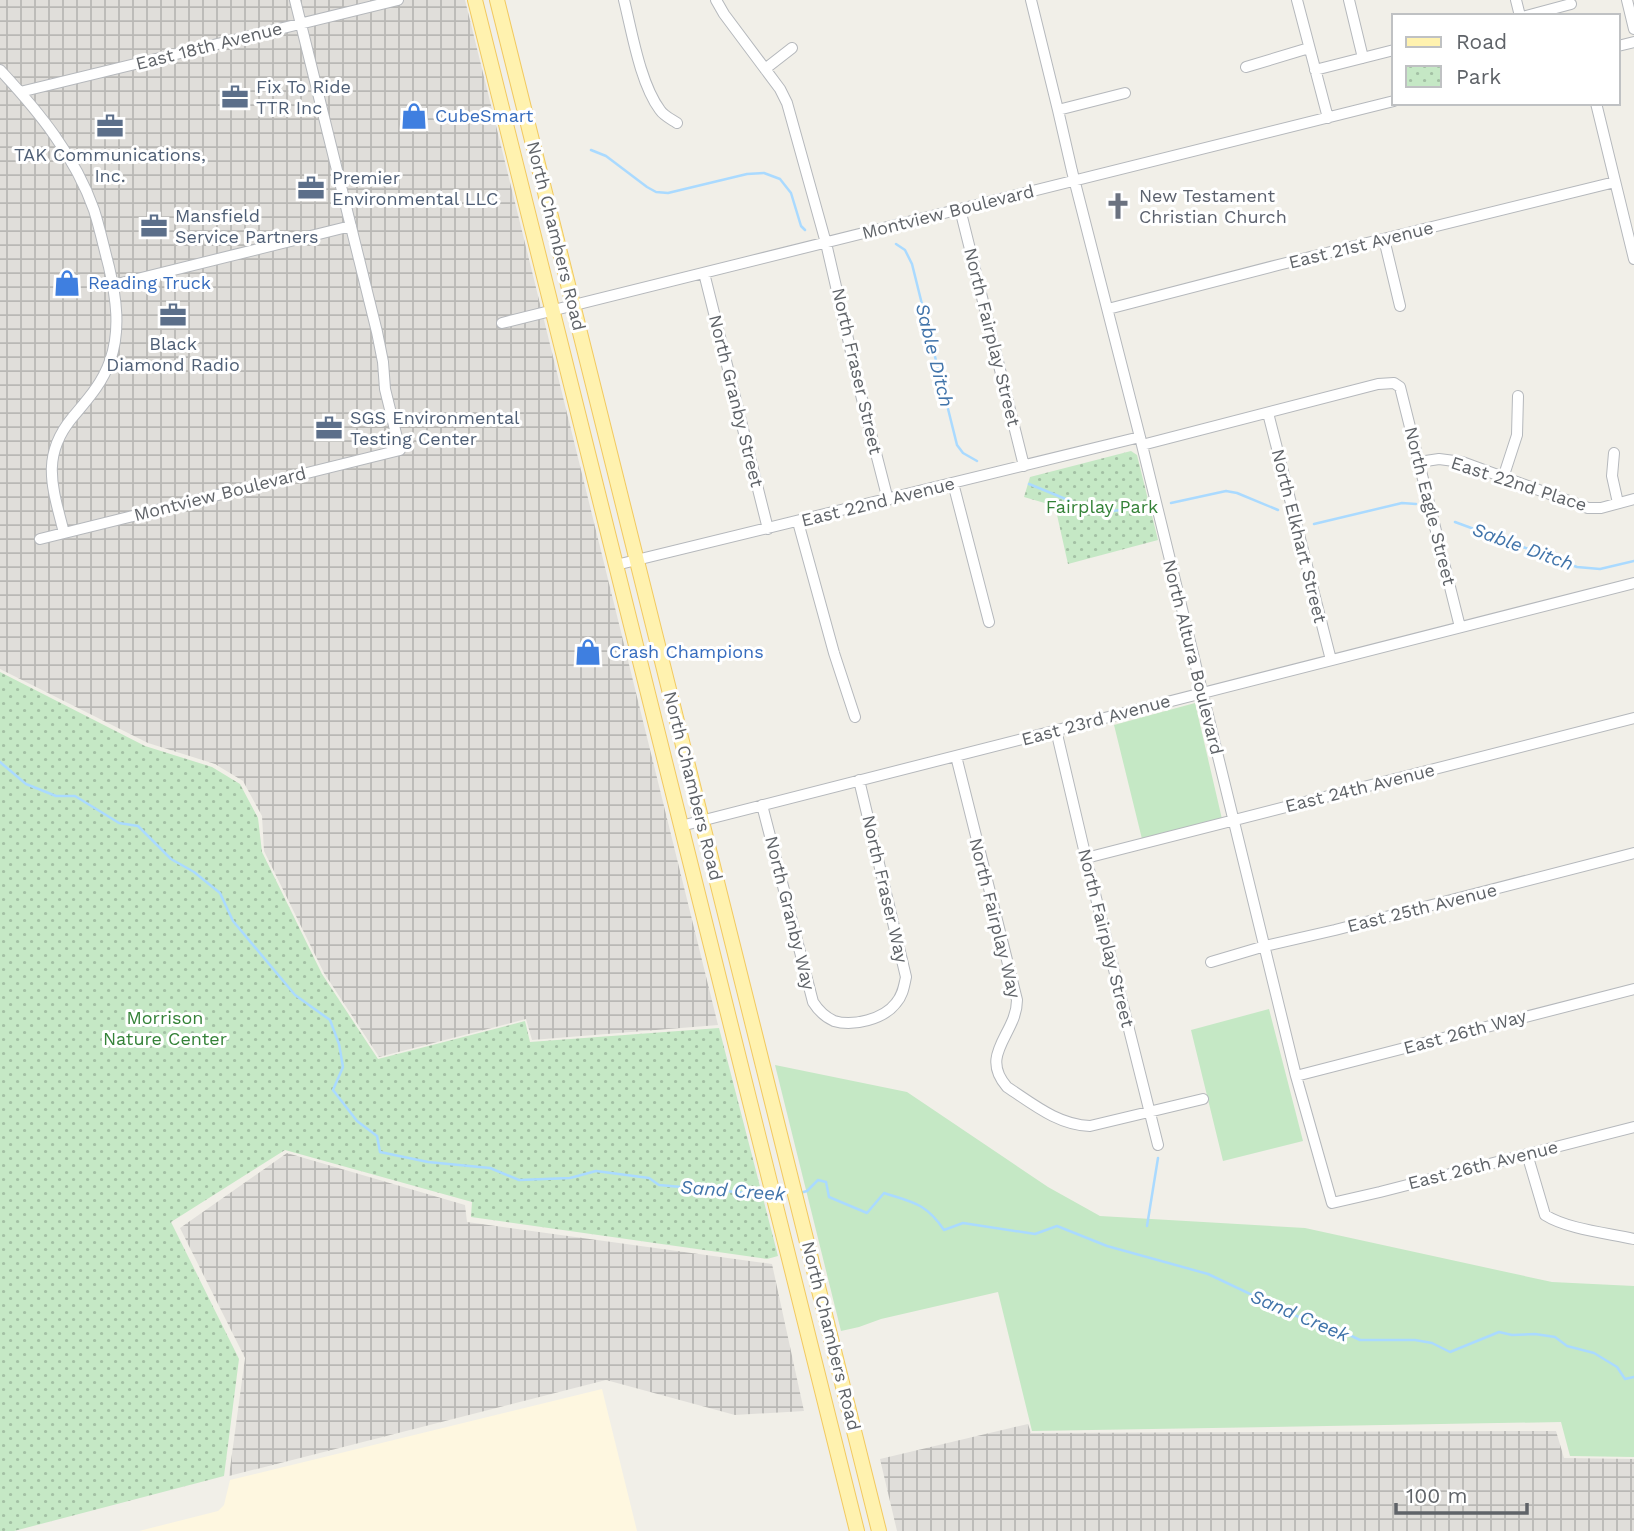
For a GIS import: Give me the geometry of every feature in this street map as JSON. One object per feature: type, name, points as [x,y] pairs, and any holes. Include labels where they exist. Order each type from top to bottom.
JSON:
[{"type":"main road","name":"North Chambers Road","points":[[475,0],[857,1531]]},
{"type":"main road","name":"North Chambers Road","points":[[497,0],[879,1531]]},
{"type":"main road","points":[[804,1320],[825,1315]]},
{"type":"street","points":[[113,285],[351,226],[295,0]]},
{"type":"street","name":"East 18th Avenue","points":[[20,92],[397,0]]},
{"type":"street","points":[[624,0],[649,90],[662,113],[677,123]]},
{"type":"street","name":"North Fraser Street","points":[[716,0],[788,103],[826,243],[888,500]]},
{"type":"street","name":"North Altura Boulevard","points":[[1031,0],[1296,1076],[1332,1203]]},
{"type":"street","points":[[1297,0],[1328,118]]},
{"type":"street","points":[[1360,0],[1350,5],[1363,58]]},
{"type":"street","points":[[1627,0],[1634,29]]},
{"type":"street","points":[[1536,14],[1572,7]]},
{"type":"street","points":[[765,69],[792,48]]},
{"type":"street","points":[[1246,67],[1309,48]]},
{"type":"street","points":[[1315,70],[1392,51]]},
{"type":"street","points":[[0,70],[51,129],[77,170],[100,229],[113,285],[117,315],[111,360],[98,386],[63,430],[52,456],[53,489],[64,533]]},
{"type":"street","points":[[1058,110],[1125,93]]},
{"type":"street","name":"Montview Boulevard","points":[[502,324],[1392,102]]},
{"type":"street","points":[[1596,105],[1633,254]]},
{"type":"street","name":"East 21st Avenue","points":[[1108,309],[1615,182]]},
{"type":"street","name":"North Fairplay Street","points":[[960,209],[1024,466]]},
{"type":"street","name":"Montview Boulevard","points":[[40,539],[400,450],[385,389],[377,332],[351,226]]},
{"type":"street","points":[[1384,239],[1400,306]]},
{"type":"street","name":"North Granby Street","points":[[705,273],[768,529]]},
{"type":"street","name":"East 22nd Avenue","points":[[617,565],[1024,466],[1268,412],[1378,384],[1390,382],[1398,385]]},
{"type":"street","name":"North Eagle Street","points":[[1398,385],[1460,627]]},
{"type":"street","points":[[1503,478],[1517,435],[1518,396]]},
{"type":"street","name":"North Elkhart Street","points":[[1268,412],[1331,660]]},
{"type":"street","name":"East 22nd Place","points":[[1614,453],[1612,476],[1618,503]]},
{"type":"street","name":"East 22nd Place","points":[[1419,462],[1439,459],[1462,462],[1588,508],[1601,508],[1634,499]]},
{"type":"street","points":[[953,483],[989,622]]},
{"type":"street","points":[[799,522],[834,653],[855,717]]},
{"type":"street","name":"East 23rd Avenue","points":[[681,826],[1634,583]]},
{"type":"street","name":"East 24th Avenue","points":[[1086,858],[1634,719]]},
{"type":"street","name":"North Fairplay Street","points":[[1056,730],[1158,1145]]},
{"type":"street","name":"North Fairplay Way","points":[[956,756],[1017,1000],[1015,1018],[996,1058],[998,1071]]},
{"type":"street","name":"North Fraser Way","points":[[859,780],[906,976],[900,997],[894,1006],[881,1015],[866,1020]]},
{"type":"street","name":"North Granby Way","points":[[762,805],[813,1002],[822,1014],[836,1021],[866,1020]]},
{"type":"street","name":"East 25th Avenue","points":[[1210,962],[1634,853]]},
{"type":"street","name":"East 26th Way","points":[[1296,1076],[1634,989]]},
{"type":"street","points":[[985,1075],[998,1071],[1007,1087],[1071,1125],[1090,1126],[1203,1099]]},
{"type":"street","name":"East 26th Avenue","points":[[1332,1203],[1634,1127]]},
{"type":"street","points":[[1527,1154],[1545,1214],[1553,1220],[1567,1224],[1634,1239]]},
{"type":"shaded area","points":[[0,0],[465,0],[718,1025],[532,1040],[526,1019],[379,1057],[324,973],[264,851],[262,816],[243,781],[215,764],[148,743],[0,669]]},
{"type":"shaded area","points":[[287,1153],[465,1205],[467,1222],[772,1264],[804,1411],[735,1415],[606,1380],[229,1476],[245,1358],[180,1228]]},
{"type":"shaded area","points":[[602,1389],[637,1531],[139,1531],[218,1511],[224,1505],[230,1480]]},
{"type":"shaded area","points":[[1028,1424],[1031,1433],[1556,1431],[1564,1458],[1634,1459],[1634,1531],[897,1531],[880,1459]]},
{"type":"green space","name":"Fairplay Park","points":[[1131,451],[1137,455],[1158,540],[1068,564],[1055,506],[1024,497],[1030,477]]},
{"type":"green space","name":"Morrison Nature Center","points":[[0,672],[145,746],[212,767],[240,784],[258,818],[262,852],[322,974],[378,1059],[525,1021],[530,1042],[719,1028],[778,1256],[767,1259],[471,1217],[472,1202],[285,1150],[171,1222],[239,1359],[224,1476],[14,1531],[0,1531]]},
{"type":"green space","points":[[1195,703],[1222,819],[1142,839],[1114,725]]},
{"type":"green space","points":[[1269,1009],[1303,1141],[1223,1161],[1191,1030]]},
{"type":"green space","points":[[775,1065],[907,1092],[1048,1187],[1100,1216],[1305,1228],[1552,1282],[1634,1286],[1634,1457],[1570,1456],[1561,1422],[1032,1431],[998,1292],[841,1331]]},
{"type":"waterway","name":"Sable Ditch","points":[[591,150],[606,156],[656,192],[668,193],[747,174],[764,173],[780,179],[791,193],[801,226],[805,230]]},
{"type":"waterway","name":"Sable Ditch","points":[[896,244],[905,250],[912,264],[957,445],[963,453],[977,461]]},
{"type":"waterway","name":"Sable Ditch","points":[[1029,484],[1090,509],[1112,511],[1147,507]]},
{"type":"waterway","name":"Sable Ditch","points":[[1171,503],[1226,491],[1278,510]]},
{"type":"waterway","name":"Sable Ditch","points":[[1314,524],[1402,503],[1416,504]]},
{"type":"waterway","name":"Sable Ditch","points":[[1455,522],[1577,567],[1600,569],[1634,561]]},
{"type":"waterway","name":"Sand Creek","points":[[0,762],[26,784],[56,796],[75,796],[119,823],[138,826],[171,859],[194,872],[220,893],[233,921],[295,995],[330,1020],[339,1044],[343,1067],[333,1090],[357,1121],[377,1136],[380,1152],[428,1162],[490,1168],[519,1180],[570,1178],[596,1171],[649,1178],[659,1185],[769,1195]]},
{"type":"waterway","points":[[1147,1226],[1158,1158]]},
{"type":"waterway","name":"Sand Creek","points":[[800,1193],[807,1191],[818,1180],[826,1182],[829,1197],[867,1213],[884,1193],[924,1209],[944,1230],[963,1223],[1035,1234],[1057,1226],[1107,1246],[1208,1274],[1322,1328],[1343,1332],[1360,1340],[1415,1340],[1432,1343],[1450,1352],[1499,1332],[1512,1335],[1535,1334],[1555,1337],[1567,1346],[1594,1353],[1617,1367],[1625,1379],[1634,1377]]},
{"type":"place","name":"Fix To Ride TTR Inc","points":[[235,97]]},
{"type":"place","name":"CubeSmart","points":[[414,116]]},
{"type":"place","name":"TAK Communications, Inc.","points":[[110,126]]},
{"type":"place","name":"Premier Environmental LLC","points":[[311,188]]},
{"type":"place","name":"New Testament Christian Church","points":[[1118,206]]},
{"type":"place","name":"Mansfield Service Partners","points":[[154,226]]},
{"type":"place","name":"Reading Truck","points":[[67,283]]},
{"type":"place","name":"Black Diamond Radio","points":[[173,315]]},
{"type":"place","name":"SGS Environmental Testing Center","points":[[329,428]]},
{"type":"place","name":"Crash Champions","points":[[588,652]]}]
